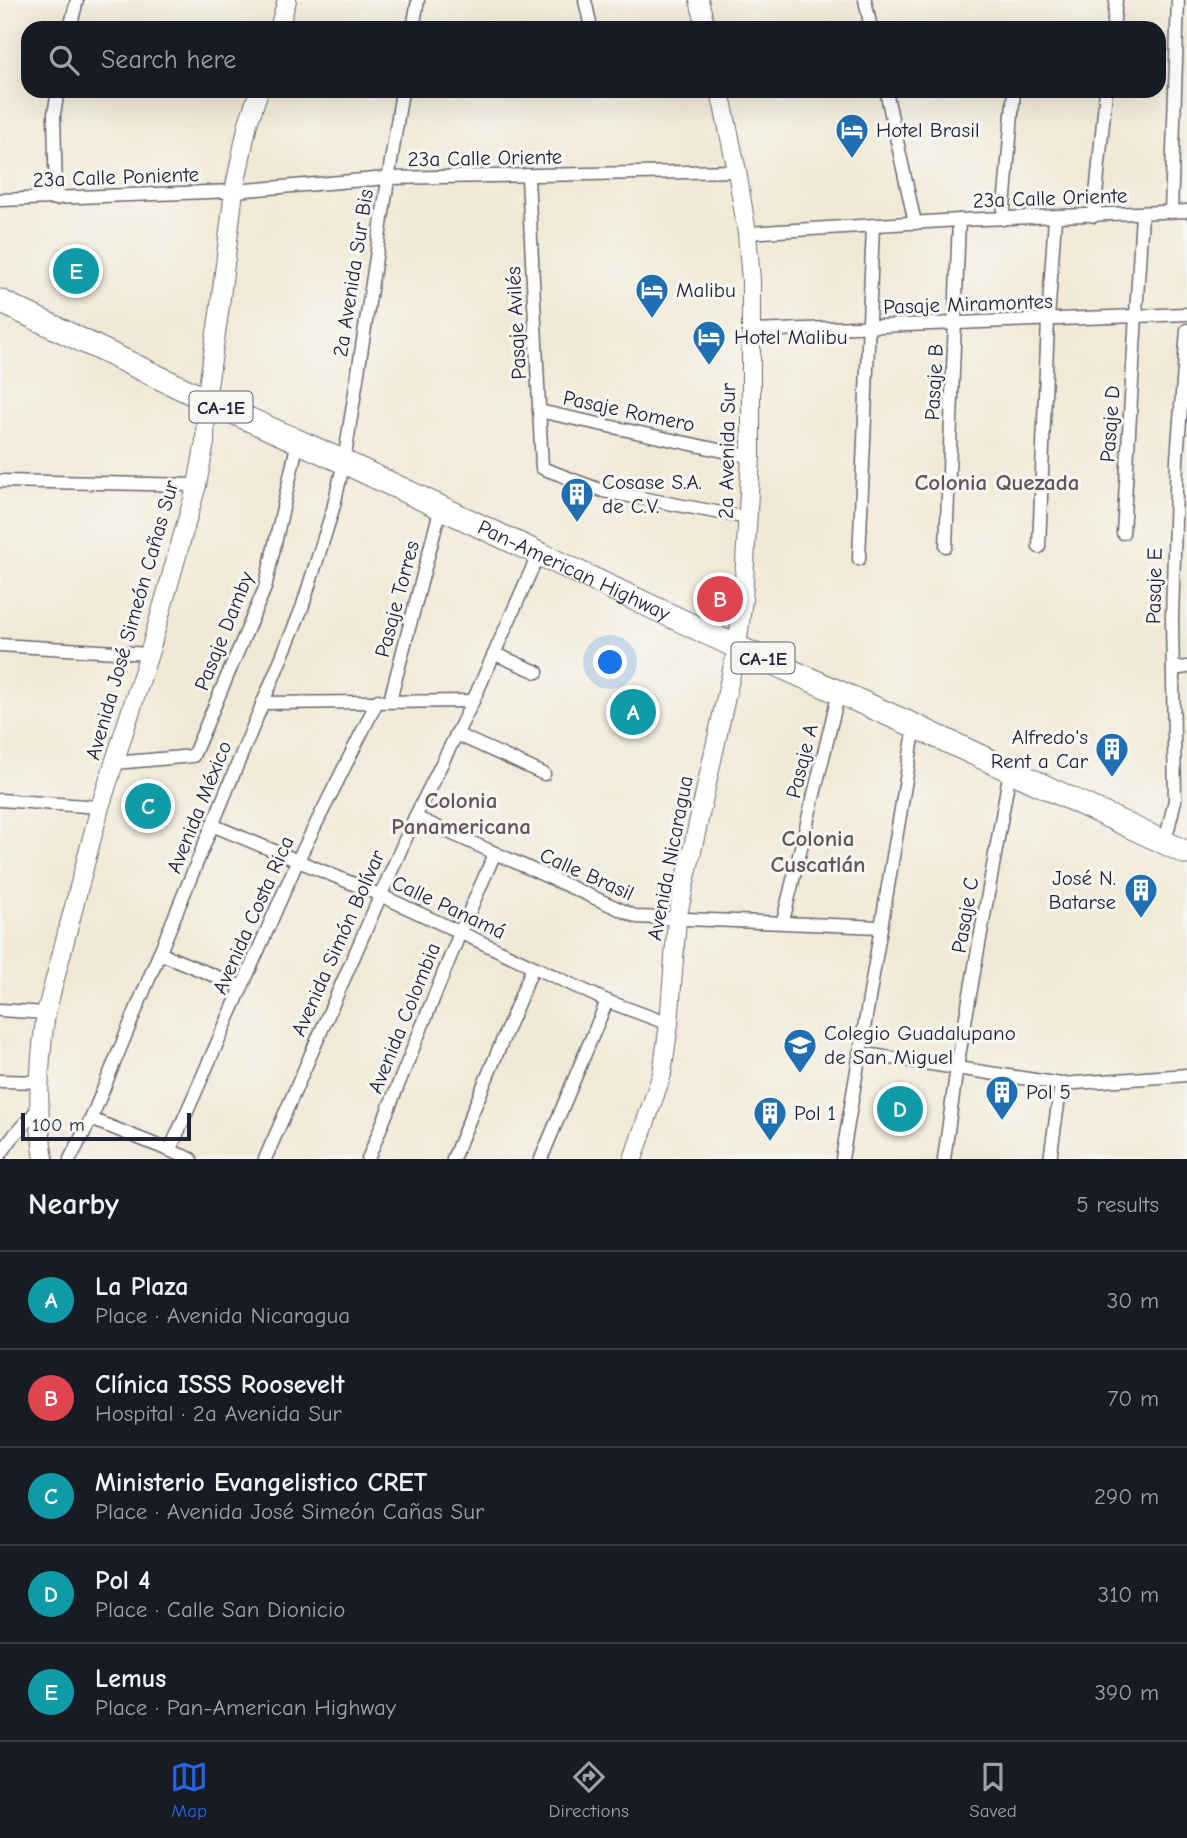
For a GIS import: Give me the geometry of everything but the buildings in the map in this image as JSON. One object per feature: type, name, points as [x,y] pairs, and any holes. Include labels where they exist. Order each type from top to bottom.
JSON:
[{"type":"highway","name":"Pan-American Highway","points":[[0,301],[737,647],[915,726],[1187,853]]},
{"type":"street","points":[[72,21],[77,0]]},
{"type":"street","points":[[281,21],[287,0]]},
{"type":"street","points":[[414,21],[418,0]]},
{"type":"street","points":[[586,0],[590,21]]},
{"type":"street","points":[[699,0],[704,21]]},
{"type":"street","points":[[865,0],[870,21]]},
{"type":"street","points":[[1114,21],[1116,0]]},
{"type":"street","points":[[1171,212],[1178,0]]},
{"type":"street","points":[[56,199],[54,114],[57,98]]},
{"type":"street","name":"Avenida José Simeón Cañas Sur","points":[[42,1156],[39,1108],[46,1013],[100,807],[149,654],[197,485],[205,442],[206,400],[234,191],[248,123],[257,98]]},
{"type":"street","name":"2a Avenida Sur Bis","points":[[344,462],[401,98]]},
{"type":"street","name":"2a Avenida Sur","points":[[721,98],[747,233],[751,280],[751,457],[737,647]]},
{"type":"street","points":[[888,98],[915,223]]},
{"type":"street","points":[[1003,219],[1013,98]]},
{"type":"street","points":[[1094,216],[1106,98]]},
{"type":"street","name":"23a Calle Oriente","points":[[234,191],[387,178],[737,172]]},
{"type":"street","name":"Pasaje Avilés","points":[[528,177],[542,468],[603,491],[748,518]]},
{"type":"street","name":"23a Calle Poniente","points":[[0,200],[234,191]]},
{"type":"street","name":"23a Calle Oriente","points":[[747,233],[959,220],[1187,211]]},
{"type":"street","name":"Pasaje D","points":[[1122,533],[1142,214]]},
{"type":"street","points":[[1039,547],[1055,218]]},
{"type":"street","name":"Pasaje B","points":[[946,546],[959,220]]},
{"type":"street","points":[[859,559],[873,226]]},
{"type":"street","name":"Pasaje Miramontes","points":[[751,331],[1187,314]]},
{"type":"street","name":"Pasaje E","points":[[1165,842],[1175,800],[1173,669],[1177,459],[1187,330]]},
{"type":"street","name":"Pasaje Romero","points":[[539,411],[751,457]]},
{"type":"street","name":"Pasaje Damby","points":[[115,762],[193,756],[265,588],[298,441]]},
{"type":"street","name":"Avenida México","points":[[70,1159],[91,1119],[302,608],[344,462]]},
{"type":"street","points":[[0,481],[197,485]]},
{"type":"street","name":"Pasaje Torres","points":[[384,700],[441,507]]},
{"type":"street","name":"Avenida Simón Bolívar","points":[[265,1159],[415,817],[473,701],[539,553]]},
{"type":"street","points":[[0,645],[149,654]]},
{"type":"street","name":"Avenida Nicaragua","points":[[633,1159],[662,1074],[669,1024],[677,919],[737,647]]},
{"type":"street","points":[[495,654],[537,672]]},
{"type":"street","points":[[1173,669],[1187,667]]},
{"type":"street","name":"Pasaje A","points":[[783,921],[839,692]]},
{"type":"street","name":"Avenida Costa Rica","points":[[170,1150],[298,860],[384,700]]},
{"type":"street","points":[[262,703],[473,701]]},
{"type":"street","points":[[842,1159],[915,726]]},
{"type":"street","points":[[456,734],[544,774]]},
{"type":"street","name":"Pasaje C","points":[[944,1159],[957,1067],[1010,771]]},
{"type":"street","points":[[0,800],[100,807]]},
{"type":"street","name":"Calle Brasil","points":[[415,817],[637,917],[880,927]]},
{"type":"street","name":"Calle Panamá","points":[[212,825],[380,895],[607,1002],[669,1024]]},
{"type":"street","name":"Avenida Colombia","points":[[368,1159],[495,853]]},
{"type":"street","points":[[159,953],[242,987]]},
{"type":"street","points":[[453,1159],[533,967]]},
{"type":"street","points":[[541,1159],[607,1002]]},
{"type":"street","points":[[0,1010],[46,1013]]},
{"type":"street","points":[[859,1053],[1061,1084],[1187,1075]]},
{"type":"street","points":[[0,1081],[41,1082]]},
{"type":"street","points":[[1050,1159],[1061,1084]]},
{"type":"street","points":[[0,1155],[39,1108]]},
{"type":"street","points":[[91,1119],[191,1159]]},
{"type":"place","name":"Hotel Brasil","points":[[852,160]]},
{"type":"place","name":"Lemus","points":[[76,271]]},
{"type":"place","name":"Malibu","points":[[652,320]]},
{"type":"place","name":"Hotel Malibu","points":[[709,367]]},
{"type":"place","name":"Cosase S.A. de C.V.","points":[[577,524]]},
{"type":"place","name":"Clínica ISSS Roosevelt","points":[[720,599]]},
{"type":"place","name":"La Plaza","points":[[633,712]]},
{"type":"place","name":"Alfredo's Rent a Car","points":[[1112,779]]},
{"type":"place","name":"Ministerio Evangelistico CRET","points":[[148,806]]},
{"type":"place","name":"José N. Batarse","points":[[1141,920]]},
{"type":"place","name":"Colegio Guadalupano de San Miguel","points":[[800,1075]]},
{"type":"place","name":"Pol 4","points":[[900,1109]]},
{"type":"place","name":"Pol 5","points":[[1002,1122]]},
{"type":"place","name":"Pol 1","points":[[770,1143]]},
{"type":"district","name":"Colonia Quezada","points":[[997,482]]},
{"type":"district","name":"Colonia Panamericana","points":[[461,813]]},
{"type":"district","name":"Colonia Cuscatlán","points":[[818,851]]}]
